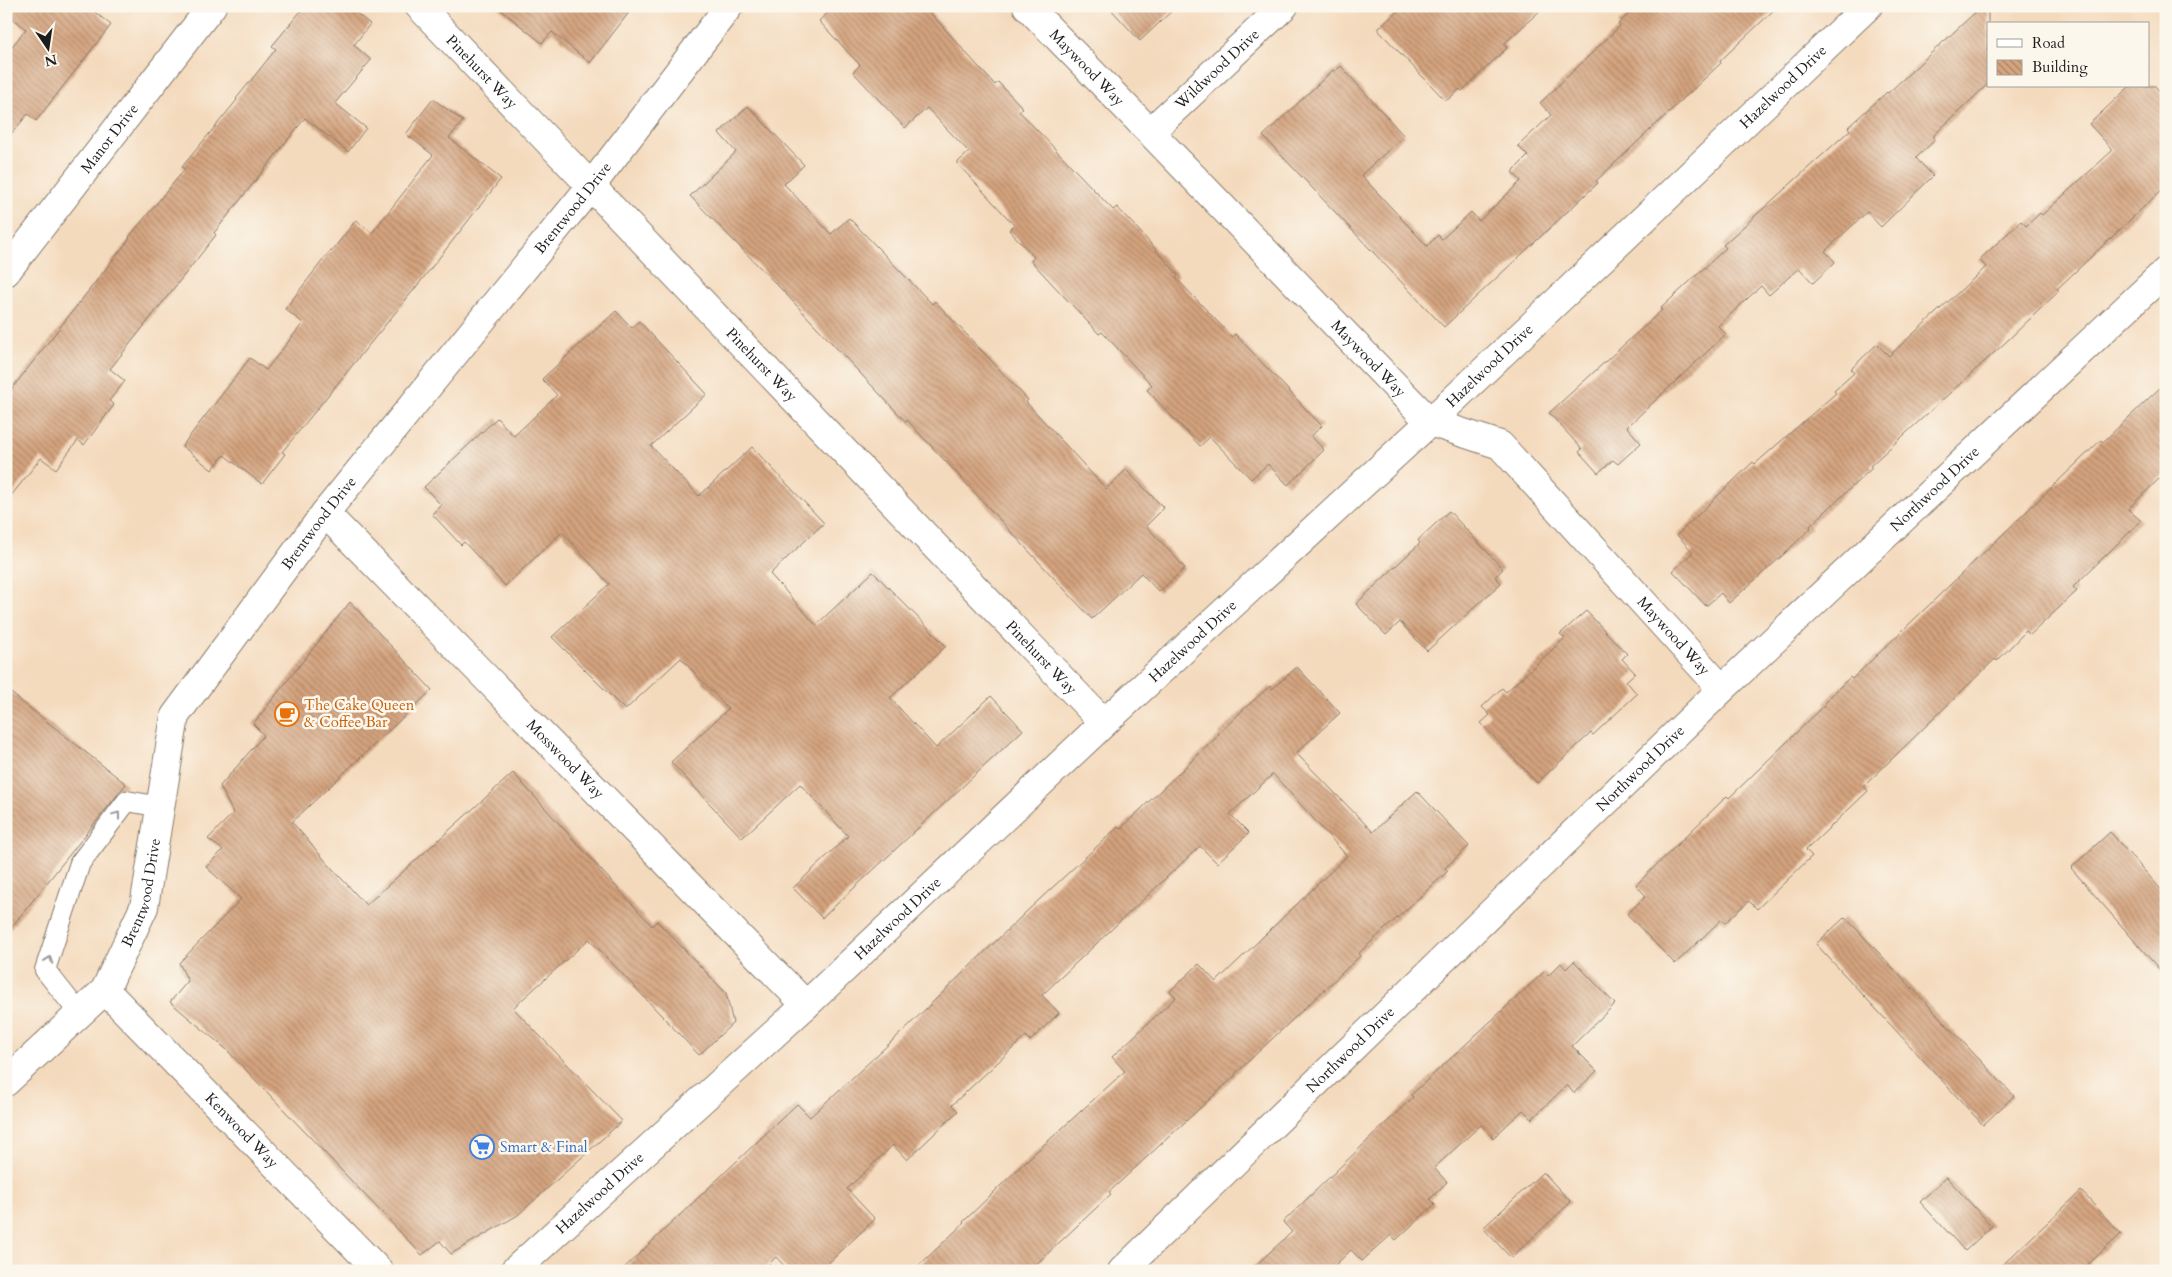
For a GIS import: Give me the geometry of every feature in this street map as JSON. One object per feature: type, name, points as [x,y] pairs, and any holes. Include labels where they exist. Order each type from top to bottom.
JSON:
[{"type":"street","name":"Manor Drive","points":[[6,272],[212,6]]},
{"type":"street","name":"Pinehurst Way","points":[[420,6],[1104,722]]},
{"type":"street","name":"Brentwood Drive","points":[[6,1082],[105,990],[144,907],[176,716],[325,513],[591,186],[729,6]]},
{"type":"street","name":"Maywood Way","points":[[1027,6],[1430,422],[1500,445],[1722,689]]},
{"type":"street","name":"Wildwood Drive","points":[[1150,132],[1284,6]]},
{"type":"street","name":"Hazelwood Drive","points":[[514,1271],[806,1005],[1104,722],[1430,422],[1868,6]]},
{"type":"street","name":"Northwood Drive","points":[[1122,1271],[1722,689],[2166,271]]},
{"type":"street","name":"Mosswood Way","points":[[325,513],[806,1005]]},
{"type":"street","name":"Kenwood Way","points":[[105,990],[379,1271]]},
{"type":"lane","points":[[80,1014],[45,970],[80,863],[127,801],[161,807]]},
{"type":"building","points":[[6,6],[87,6],[111,25],[36,121],[28,114],[6,140],[6,54],[26,29],[6,13]]},
{"type":"building","points":[[305,6],[348,6],[370,24],[354,45],[371,60],[335,103],[366,128],[348,152],[305,118],[110,369],[125,381],[109,401],[114,405],[84,445],[78,440],[56,469],[41,458],[6,502],[6,396],[129,237],[185,169],[182,167],[276,49],[272,46]]},
{"type":"building","points":[[496,6],[634,6],[590,63],[552,32],[542,43]]},
{"type":"building","points":[[835,6],[924,6],[995,85],[998,82],[1023,108],[1019,111],[1113,210],[1117,207],[1143,235],[1178,275],[1176,278],[1232,337],[1235,334],[1322,426],[1311,436],[1324,450],[1288,485],[1268,464],[1251,479],[1210,437],[1200,446],[1147,390],[1152,385],[1102,332],[1099,334],[1031,261],[1034,257],[1009,230],[1014,225],[957,163],[969,152],[927,108],[905,128],[853,72],[860,65],[819,21]]},
{"type":"building","points":[[1108,6],[1177,6],[1140,41]]},
{"type":"building","points":[[1403,6],[1545,6],[1504,44],[1507,48],[1462,91],[1460,89],[1446,101],[1379,31],[1379,28]]},
{"type":"building","points":[[1637,6],[1778,6],[1720,61],[1721,63],[1596,181],[1598,183],[1444,327],[1263,136],[1333,70],[1335,71],[1341,66],[1404,136],[1361,175],[1427,246],[1438,235],[1442,239],[1471,212],[1479,221],[1521,181],[1512,172],[1528,156],[1518,146],[1551,115],[1540,103],[1620,26],[1618,24]]},
{"type":"building","points":[[1982,6],[1988,6],[1987,85],[1934,135],[1934,141],[1916,158],[1933,176],[1881,227],[1867,212],[1825,251],[1835,262],[1813,283],[1799,268],[1769,295],[1761,286],[1718,326],[1726,334],[1627,427],[1641,443],[1618,464],[1613,460],[1598,473],[1579,452],[1582,449],[1549,413],[1662,310],[1660,309],[1726,248],[1723,245],[1850,130],[1848,127],[1888,93]]},
{"type":"building","points":[[2150,86],[2155,86],[2166,98],[2166,186],[2057,289],[2059,291],[2007,341],[1870,466],[1872,468],[1810,526],[1811,528],[1782,556],[1729,603],[1721,593],[1706,606],[1673,571],[1693,552],[1677,535],[1753,462],[1755,464],[1836,393],[1834,391],[1854,373],[1851,369],[1877,344],[1889,356],[1986,267],[1979,260],[2021,221],[2026,226],[2040,213],[2042,215],[2113,150],[2089,124],[2128,88],[2150,88]]},
{"type":"building","points":[[433,99],[463,121],[449,138],[501,179],[282,452],[285,454],[262,484],[224,455],[212,470],[182,446],[250,358],[266,370],[303,323],[285,309],[356,220],[372,233],[433,155],[406,134]]},
{"type":"building","points":[[748,106],[804,165],[784,184],[831,234],[849,218],[932,304],[935,301],[1028,400],[1026,402],[1106,489],[1126,470],[1164,508],[1146,526],[1185,568],[1159,592],[1141,573],[1092,619],[907,420],[906,422],[783,291],[690,196],[736,152],[719,133]]},
{"type":"building","points":[[616,311],[632,328],[639,321],[707,394],[651,446],[699,496],[752,447],[824,523],[770,574],[816,625],[873,572],[946,646],[890,698],[936,748],[991,696],[1023,730],[822,918],[793,888],[848,836],[800,784],[742,838],[671,762],[728,709],[681,658],[625,710],[552,637],[609,584],[562,532],[505,586],[464,542],[461,545],[432,514],[441,505],[424,487],[497,418],[514,436],[557,395],[542,379]]},
{"type":"building","points":[[2166,382],[2166,472],[2128,509],[2141,521],[2073,587],[2077,591],[2030,635],[2026,631],[1997,661],[1995,659],[1864,786],[1868,791],[1806,850],[1812,856],[1757,909],[1749,901],[1725,923],[1722,919],[1675,964],[1627,914],[1646,896],[1636,885],[1727,796],[1729,798],[1825,705],[1824,703],[1850,677],[1852,679],[2101,440],[2103,442]]},
{"type":"building","points":[[1449,511],[1503,569],[1495,577],[1501,583],[1427,651],[1400,622],[1386,635],[1356,604],[1420,543],[1418,540]]},
{"type":"building","points":[[350,602],[432,690],[292,822],[329,865],[366,905],[513,773],[652,926],[657,921],[726,993],[733,1023],[699,1055],[589,939],[513,1008],[622,1121],[518,1215],[451,1254],[440,1241],[422,1255],[226,1049],[170,1002],[188,981],[179,963],[241,899],[206,867],[223,850],[208,839],[233,813],[220,786],[264,735],[253,724]]},
{"type":"building","points":[[1586,611],[1627,654],[1622,659],[1635,673],[1626,681],[1637,694],[1537,783],[1481,723],[1490,715],[1482,707],[1502,688],[1506,692],[1565,638],[1560,634]]},
{"type":"building","points":[[1297,667],[1340,713],[1296,753],[1373,832],[1417,791],[1469,846],[1445,868],[1448,871],[1358,954],[1360,956],[1236,1075],[1109,1192],[1111,1194],[1029,1271],[913,1271],[1025,1162],[1125,1071],[1112,1057],[1176,997],[1170,991],[1199,964],[1216,982],[1347,856],[1273,774],[1230,814],[1249,833],[1217,863],[1200,846],[1042,995],[1059,1013],[1030,1041],[1026,1036],[952,1105],[958,1111],[907,1160],[893,1145],[847,1189],[875,1219],[820,1271],[789,1271],[776,1257],[762,1271],[621,1271],[797,1104],[810,1117],[904,1030],[1027,911],[1118,827],[1120,829],[1245,708],[1270,686],[1272,689]]},
{"type":"building","points":[[6,689],[126,784],[6,934]]},
{"type":"building","points":[[2110,832],[2166,895],[2166,977],[2071,868]]},
{"type":"building","points":[[1845,917],[2014,1096],[1983,1125],[1816,944]]},
{"type":"building","points":[[1574,961],[1615,1004],[1572,1046],[1597,1071],[1574,1093],[1567,1085],[1532,1119],[1523,1110],[1493,1138],[1481,1125],[1434,1168],[1447,1182],[1430,1199],[1435,1204],[1396,1240],[1391,1235],[1362,1261],[1351,1250],[1329,1271],[1249,1271],[1292,1232],[1283,1222],[1413,1097],[1411,1095],[1544,972],[1548,976],[1561,963],[1566,969]]},
{"type":"building","points":[[1543,1172],[1571,1202],[1511,1258],[1483,1228]]},
{"type":"building","points":[[1946,1177],[1992,1226],[1965,1251],[1920,1202]]},
{"type":"building","points":[[2081,1191],[2121,1234],[2081,1271],[1996,1271]]},
{"type":"place","name":"The Cake Queen & Coffee Bar","points":[[287,714]]},
{"type":"place","name":"Smart & Final","points":[[482,1147]]}]
